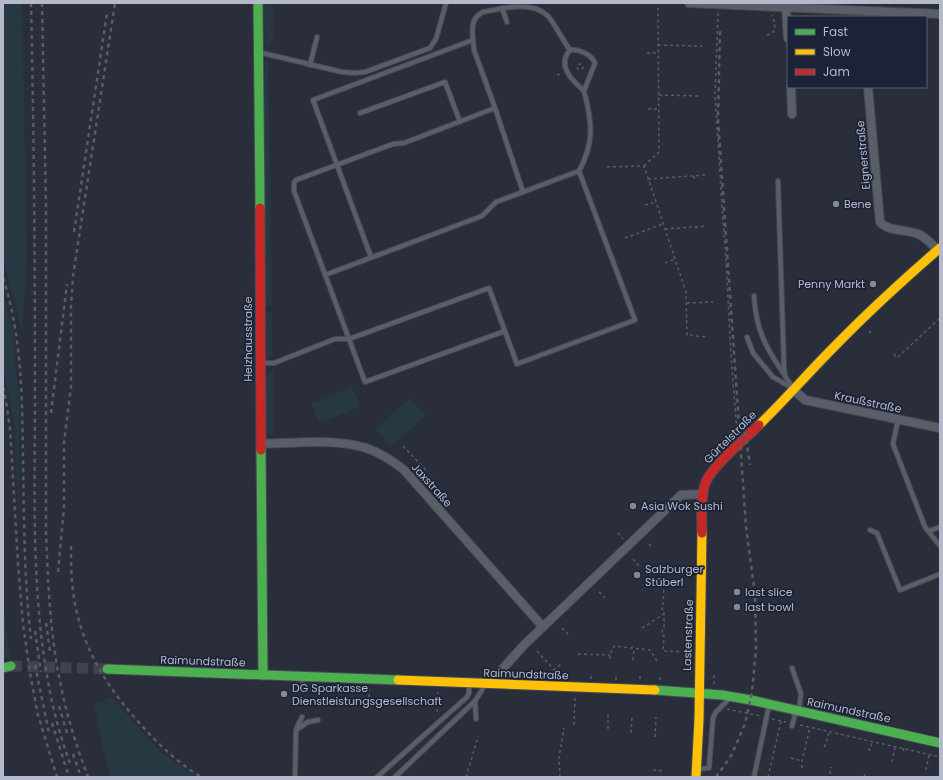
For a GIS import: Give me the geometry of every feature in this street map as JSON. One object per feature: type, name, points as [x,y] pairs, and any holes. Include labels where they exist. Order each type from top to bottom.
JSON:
[{"type":"street","name":"Heizhausstraße","points":[[258,3],[263,675]]},
{"type":"street","points":[[689,3],[786,8],[826,6],[862,14],[940,14]]},
{"type":"street","points":[[786,8],[787,23]]},
{"type":"street","points":[[791,88],[792,114]]},
{"type":"street","name":"Eignerstraße","points":[[868,88],[880,222],[885,226],[918,234],[939,249]]},
{"type":"street","name":"Gürtelstraße","points":[[703,494],[705,483],[714,469],[794,390],[833,348],[906,278],[939,249]]},
{"type":"street","name":"Kraußstraße","points":[[794,390],[805,400],[940,428]]},
{"type":"street","name":"Jaxstraße","points":[[261,444],[325,442],[345,444],[366,448],[380,453],[393,461],[404,470],[543,627]]},
{"type":"street","points":[[487,685],[543,627],[681,495],[703,494]]},
{"type":"street","name":"Lastenstraße","points":[[696,773],[703,494]]},
{"type":"street","name":"Raimundstraße","points":[[106,669],[699,693],[732,697],[940,743]]},
{"type":"lane","points":[[258,52],[342,72],[365,72],[430,48],[436,39],[446,3]]},
{"type":"lane","points":[[523,192],[496,108],[474,50],[472,25],[476,17],[483,12],[526,4],[534,6],[544,12],[570,50]]},
{"type":"lane","points":[[502,8],[507,22]]},
{"type":"lane","points":[[310,65],[317,36]]},
{"type":"lane","points":[[371,257],[313,100],[473,40]]},
{"type":"lane","points":[[570,50],[585,53],[593,59],[595,63],[595,67],[584,91]]},
{"type":"lane","points":[[325,274],[482,216],[496,202],[579,171],[587,154],[591,136],[590,112],[584,91],[570,78],[566,71],[566,57],[570,50]]},
{"type":"lane","points":[[360,113],[445,82],[460,122]]},
{"type":"lane","points":[[496,108],[404,143],[393,144],[296,180],[294,191],[365,382],[505,331]]},
{"type":"lane","points":[[260,363],[274,363],[335,339],[349,339],[489,288],[517,364],[635,320],[579,171]]},
{"type":"lane","points":[[778,181],[783,356],[785,376]]},
{"type":"lane","points":[[754,296],[759,330],[765,344],[794,390]]},
{"type":"lane","points":[[747,337],[754,353],[773,377],[794,390]]},
{"type":"lane","points":[[898,419],[893,444],[925,527],[940,546]]},
{"type":"lane","points":[[929,532],[940,527]]},
{"type":"lane","points":[[870,530],[877,533],[900,590],[940,574]]},
{"type":"lane","points":[[792,668],[801,694],[801,701],[792,724]]},
{"type":"lane","points":[[303,677],[303,690]]},
{"type":"lane","points":[[377,777],[467,697],[469,693],[469,684]]},
{"type":"lane","points":[[395,777],[475,701],[487,685]]},
{"type":"lane","points":[[696,773],[709,768],[713,718],[721,707],[732,697]]},
{"type":"lane","points":[[475,701],[476,719]]},
{"type":"lane","points":[[754,777],[769,705]]},
{"type":"lane","points":[[295,777],[296,730],[302,717]]},
{"type":"lane","points":[[296,730],[308,722],[318,720]]},
{"type":"path","points":[[607,167],[644,166],[659,152],[658,8]]},
{"type":"path","points":[[718,11],[715,94],[737,431]]},
{"type":"path","points":[[767,35],[772,34],[775,28],[775,21],[772,14]]},
{"type":"path","points":[[658,45],[690,47],[702,46]]},
{"type":"path","points":[[648,53],[658,53]]},
{"type":"path","points":[[659,95],[689,97],[700,96]]},
{"type":"path","points":[[648,109],[659,109]]},
{"type":"path","points":[[644,166],[686,292],[687,334],[707,337]]},
{"type":"path","points":[[648,179],[706,175]]},
{"type":"path","points":[[645,205],[656,202]]},
{"type":"path","points":[[625,238],[663,224]]},
{"type":"path","points":[[696,226],[696,231]]},
{"type":"path","points":[[665,229],[707,226]]},
{"type":"path","points":[[665,263],[675,259]]},
{"type":"path","points":[[687,303],[701,304],[713,302]]},
{"type":"path","points":[[894,354],[897,358],[940,318]]},
{"type":"path","points":[[869,331],[873,335]]},
{"type":"path","points":[[403,446],[427,470],[418,477]]},
{"type":"path","points":[[618,533],[623,539]]},
{"type":"path","points":[[648,544],[652,547]]},
{"type":"path","points":[[633,559],[639,566]]},
{"type":"path","points":[[658,580],[664,585],[664,604],[662,605],[664,614],[664,629],[662,631],[664,636],[663,651],[690,652]]},
{"type":"path","points":[[599,592],[605,598]]},
{"type":"path","points":[[642,628],[664,614]]},
{"type":"path","points":[[562,628],[568,634]]},
{"type":"path","points":[[610,659],[614,646],[650,650],[657,661]]},
{"type":"path","points":[[633,660],[634,648]]},
{"type":"path","points":[[537,652],[563,680]]},
{"type":"path","points":[[578,654],[610,655]]},
{"type":"path","points":[[554,670],[561,664]]},
{"type":"path","points":[[591,673],[591,681]]},
{"type":"path","points":[[616,674],[616,682]]},
{"type":"path","points":[[369,686],[369,709]]},
{"type":"path","points":[[437,712],[438,688]]},
{"type":"path","points":[[574,725],[575,694]]},
{"type":"path","points":[[721,707],[940,757]]},
{"type":"path","points":[[608,714],[608,729]]},
{"type":"path","points":[[631,733],[632,716]]},
{"type":"path","points":[[655,737],[656,717]]},
{"type":"path","points":[[768,777],[781,721]]},
{"type":"path","points":[[802,768],[802,761],[810,727]]},
{"type":"path","points":[[560,777],[559,758],[564,728]]},
{"type":"path","points":[[824,747],[829,732]]},
{"type":"path","points":[[466,777],[478,736]]},
{"type":"path","points":[[868,749],[870,750],[872,742]]},
{"type":"path","points":[[892,762],[895,747]]},
{"type":"path","points":[[926,770],[929,755]]},
{"type":"path","points":[[792,758],[802,761]]},
{"type":"path","points":[[830,774],[831,767]]},
{"type":"path","points":[[653,770],[665,771]]},
{"type":"shaded area","points":[[3,3],[22,3],[27,257],[22,334],[15,300],[3,260]]},
{"type":"shaded area","points":[[264,3],[273,3],[273,43],[268,46],[265,44]]},
{"type":"shaded area","points":[[268,59],[272,306],[267,306],[265,302],[265,62]]},
{"type":"shaded area","points":[[3,291],[13,332],[19,390],[19,517],[14,423],[9,394],[3,372]]},
{"type":"shaded area","points":[[272,312],[272,356],[269,358],[266,355],[265,313]]},
{"type":"shaded area","points":[[273,371],[273,435],[269,435],[266,431],[266,376],[269,372]]},
{"type":"shaded area","points":[[352,387],[360,407],[319,423],[311,403]]},
{"type":"shaded area","points":[[410,398],[426,415],[391,447],[375,429]]},
{"type":"shaded area","points":[[3,602],[10,659],[3,658]]},
{"type":"shaded area","points":[[111,697],[162,753],[197,777],[111,777],[106,761],[94,704]]},
{"type":"tunnel","points":[[11,666],[107,669]]},
{"type":"railway","points":[[31,3],[35,248],[35,534],[37,581],[40,628],[47,675],[56,720],[70,763]]},
{"type":"railway","points":[[42,3],[46,207],[46,532],[49,590],[57,667],[66,709],[88,777]]},
{"type":"railway","points":[[58,572],[64,508],[64,443],[71,387],[71,306],[73,276],[115,3]]},
{"type":"railway","points":[[74,232],[107,13]]},
{"type":"railway","points":[[716,777],[731,756],[745,724],[752,692],[756,649],[755,594],[746,527],[718,119],[720,29]]},
{"type":"railway","points":[[3,278],[14,322],[20,367],[24,526],[31,639]]},
{"type":"railway","points":[[51,413],[67,284]]},
{"type":"railway","points":[[3,387],[10,428],[23,624],[38,715],[57,777]]},
{"type":"railway","points":[[744,424],[750,465]]},
{"type":"railway","points":[[71,546],[72,582],[79,621],[92,656],[101,672],[122,703],[150,735],[174,757],[201,777]]},
{"type":"railway","points":[[46,623],[50,651]]},
{"type":"railway","points":[[35,631],[41,672]]},
{"type":"railway","points":[[35,665],[49,733]]},
{"type":"railway","points":[[59,706],[67,733]]},
{"type":"railway","points":[[52,723],[69,777]]},
{"type":"railway","points":[[73,754],[81,777]]},
{"type":"traffic: fast","points":[[258,3],[260,208]]},
{"type":"traffic: fast","points":[[261,450],[263,675]]},
{"type":"traffic: fast","points":[[3,668],[11,666]]},
{"type":"traffic: fast","points":[[107,669],[398,680]]},
{"type":"traffic: fast","points":[[655,690],[722,695],[751,700],[940,743]]},
{"type":"traffic: slow","points":[[759,425],[859,322],[940,248]]},
{"type":"traffic: slow","points":[[696,777],[699,719],[702,533]]},
{"type":"traffic: slow","points":[[398,680],[655,690]]},
{"type":"traffic: jam","points":[[260,208],[261,450]]},
{"type":"traffic: jam","points":[[702,533],[702,496],[708,477],[721,462],[759,425]]},
{"type":"place","name":"Bene","points":[[836,204]]},
{"type":"place","name":"Penny Markt","points":[[873,284]]},
{"type":"place","name":"Asia Wok Sushi","points":[[633,506]]},
{"type":"place","name":"Salzburger Stüberl","points":[[637,575]]},
{"type":"place","name":"last slice","points":[[737,592]]},
{"type":"place","name":"last bowl","points":[[737,607]]},
{"type":"place","name":"DG Sparkasse Dienstleistungsgesellschaft","points":[[284,694]]}]
